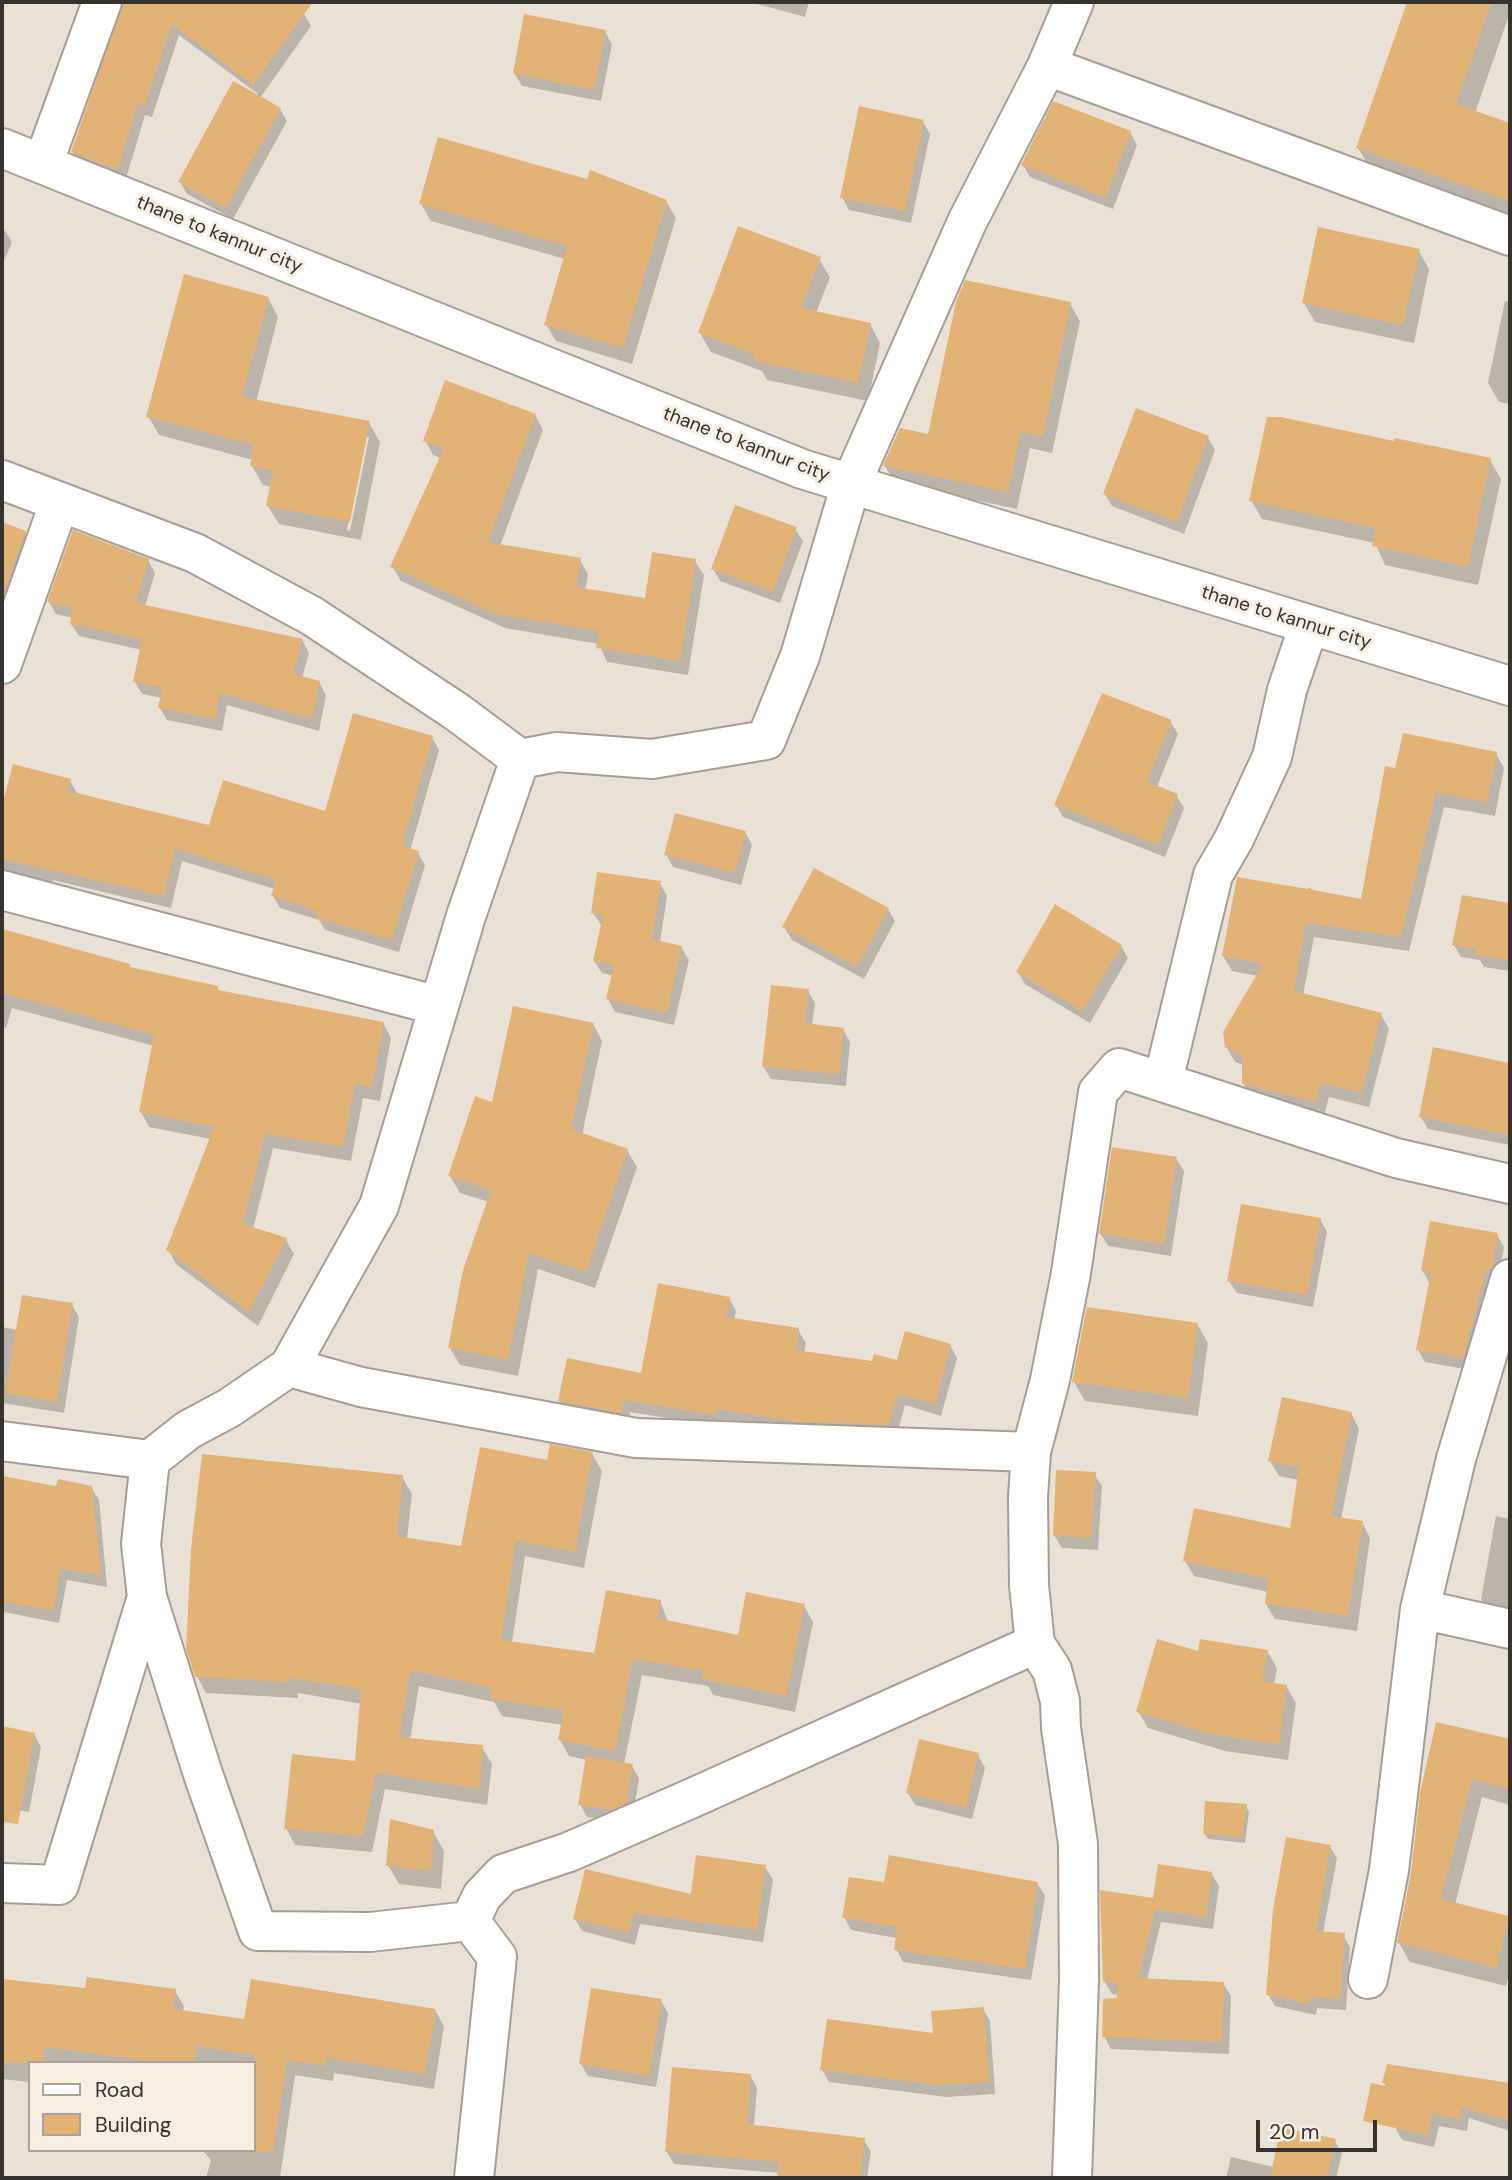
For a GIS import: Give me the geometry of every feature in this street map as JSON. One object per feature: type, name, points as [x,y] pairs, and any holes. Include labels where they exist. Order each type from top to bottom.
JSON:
[{"type":"street","points":[[43,164],[102,2]]},
{"type":"street","points":[[2,480],[59,504],[195,552],[312,616],[457,712],[520,760],[556,752],[652,759],[766,740],[800,656],[851,484],[967,222],[1047,66],[1074,2]]},
{"type":"street","points":[[1047,66],[1510,236]]},
{"type":"street","name":"thane to kannur city","points":[[2,148],[802,470],[1510,686]]},
{"type":"street","points":[[2,664],[59,504]]},
{"type":"street","points":[[1163,1081],[1213,875],[1234,839],[1272,757],[1287,690],[1309,625]]},
{"type":"street","points":[[470,1921],[370,1932],[258,1931],[207,1786],[147,1597],[141,1544],[150,1460],[188,1430],[229,1408],[289,1367],[380,1206],[466,916],[520,760]]},
{"type":"street","points":[[2,890],[439,1006]]},
{"type":"street","points":[[1072,2178],[1079,1980],[1078,1844],[1061,1728],[1060,1701],[1052,1670],[1035,1644],[1029,1585],[1031,1452],[1050,1380],[1071,1273],[1098,1092],[1119,1068],[1395,1158],[1510,1184]]},
{"type":"street","points":[[1367,1979],[1389,1870],[1419,1609],[1456,1459],[1510,1279]]},
{"type":"street","points":[[289,1367],[361,1387],[636,1438],[1031,1452]]},
{"type":"street","points":[[2,1441],[150,1460]]},
{"type":"street","points":[[2,1883],[59,1885],[147,1597]]},
{"type":"street","points":[[1419,1609],[1510,1629]]},
{"type":"street","points":[[470,1921],[482,1896],[503,1874],[569,1852],[1035,1644]]},
{"type":"street","points":[[470,1921],[498,1957],[474,2178]]},
{"type":"building","points":[[123,2],[313,2],[253,85],[172,24],[145,106],[138,103],[118,170],[71,152]]},
{"type":"building","points":[[1407,2],[1492,2],[1456,104],[1510,123],[1510,201],[1356,148]]},
{"type":"building","points":[[524,14],[606,30],[594,90],[513,73]]},
{"type":"building","points":[[233,81],[281,108],[226,208],[178,182]]},
{"type":"building","points":[[1053,101],[1131,131],[1106,198],[1021,165]]},
{"type":"building","points":[[859,106],[924,120],[905,211],[840,198]]},
{"type":"building","points":[[438,137],[587,179],[590,170],[667,200],[623,348],[544,325],[567,246],[419,204]]},
{"type":"building","points":[[738,226],[821,257],[801,308],[871,323],[858,383],[754,361],[755,355],[698,333]]},
{"type":"building","points":[[1318,227],[1420,249],[1403,325],[1302,303]]},
{"type":"building","points":[[184,274],[269,297],[242,397],[370,421],[350,522],[266,506],[273,471],[250,466],[254,445],[146,417]]},
{"type":"building","points":[[965,280],[1071,302],[1043,437],[1021,432],[1008,492],[883,466],[900,428],[928,434],[956,302]]},
{"type":"building","points":[[445,380],[536,414],[488,542],[581,558],[576,587],[645,598],[652,552],[696,559],[680,661],[596,648],[599,631],[495,614],[390,567],[444,448],[423,441]]},
{"type":"building","points":[[1136,408],[1209,436],[1177,522],[1103,494]]},
{"type":"building","points":[[1267,417],[1281,417],[1491,458],[1468,567],[1372,546],[1376,528],[1249,501]]},
{"type":"building","points":[[735,505],[797,527],[773,592],[711,569]]},
{"type":"building","points":[[2,522],[26,531],[4,592],[2,591]]},
{"type":"building","points":[[73,530],[149,559],[136,603],[303,639],[293,674],[320,681],[312,719],[220,693],[215,719],[158,708],[162,687],[133,682],[142,639],[70,624],[73,608],[47,602]]},
{"type":"building","points":[[1102,693],[1172,720],[1147,782],[1178,794],[1158,845],[1054,805]]},
{"type":"building","points":[[353,713],[433,736],[402,846],[419,851],[392,940],[316,918],[318,911],[271,896],[276,880],[175,849],[164,896],[2,859],[2,806],[13,764],[71,779],[67,791],[209,825],[223,780],[325,811]]},
{"type":"building","points":[[1403,733],[1497,752],[1487,802],[1436,792],[1401,937],[1306,923],[1294,991],[1382,1013],[1361,1093],[1321,1083],[1316,1102],[1242,1084],[1242,1055],[1225,1047],[1223,1032],[1263,964],[1222,956],[1237,877],[1308,889],[1309,887],[1361,899],[1385,766],[1395,768]]},
{"type":"building","points":[[675,813],[746,831],[735,873],[664,855]]},
{"type":"building","points":[[814,868],[889,908],[857,967],[782,927]]},
{"type":"building","points":[[597,872],[661,881],[652,939],[682,946],[667,1013],[606,999],[614,965],[593,961],[603,915],[591,913]]},
{"type":"building","points":[[1462,895],[1510,903],[1510,960],[1475,955],[1476,949],[1452,945]]},
{"type":"building","points":[[1055,904],[1122,945],[1083,1011],[1016,972]]},
{"type":"building","points":[[2,929],[130,964],[130,967],[218,986],[218,990],[384,1022],[372,1087],[355,1084],[343,1147],[265,1134],[243,1224],[287,1238],[249,1312],[166,1250],[214,1127],[139,1112],[154,1035],[2,993]]},
{"type":"building","points":[[771,985],[809,989],[805,1023],[844,1028],[839,1074],[762,1067]]},
{"type":"building","points":[[513,1006],[594,1023],[571,1129],[628,1149],[586,1272],[529,1253],[508,1360],[448,1348],[463,1270],[491,1190],[448,1176],[475,1096],[492,1102]]},
{"type":"building","points":[[1433,1047],[1510,1063],[1510,1135],[1419,1117]]},
{"type":"building","points":[[1112,1147],[1177,1157],[1164,1244],[1099,1234]]},
{"type":"building","points":[[1241,1204],[1321,1218],[1307,1295],[1227,1281]]},
{"type":"building","points":[[1430,1221],[1498,1233],[1492,1268],[1486,1270],[1463,1358],[1416,1350],[1431,1272],[1421,1270]]},
{"type":"building","points":[[658,1283],[730,1297],[726,1317],[799,1328],[796,1350],[872,1361],[874,1354],[897,1360],[905,1331],[951,1344],[935,1404],[898,1394],[889,1425],[798,1422],[717,1409],[716,1415],[624,1400],[621,1413],[558,1401],[567,1358],[641,1373]]},
{"type":"building","points":[[22,1295],[73,1303],[57,1402],[5,1393]]},
{"type":"building","points":[[1087,1307],[1198,1323],[1188,1398],[1072,1382]]},
{"type":"building","points":[[1282,1397],[1352,1412],[1331,1516],[1363,1521],[1348,1616],[1265,1604],[1268,1579],[1183,1561],[1194,1508],[1290,1528],[1299,1467],[1268,1461]]},
{"type":"building","points":[[550,1444],[593,1452],[575,1552],[516,1541],[501,1640],[594,1653],[606,1590],[661,1600],[657,1618],[738,1635],[746,1592],[805,1604],[786,1696],[702,1679],[703,1671],[633,1659],[615,1751],[558,1740],[564,1710],[490,1699],[492,1688],[411,1670],[399,1737],[483,1745],[479,1789],[376,1773],[363,1836],[284,1829],[292,1754],[355,1761],[361,1689],[290,1678],[289,1682],[195,1677],[186,1649],[191,1549],[202,1454],[403,1475],[397,1536],[461,1546],[480,1447],[547,1460]]},
{"type":"building","points":[[1056,1470],[1096,1472],[1091,1538],[1053,1535]]},
{"type":"building","points":[[2,1476],[56,1486],[58,1479],[92,1486],[101,1575],[61,1569],[53,1611],[2,1601]]},
{"type":"building","points":[[1157,1639],[1198,1651],[1200,1639],[1268,1650],[1262,1681],[1287,1685],[1279,1744],[1214,1735],[1136,1712]]},
{"type":"building","points":[[1436,1722],[1510,1739],[1510,1790],[1472,1779],[1441,1899],[1509,1916],[1496,1968],[1397,1943],[1411,1873],[1420,1793]]},
{"type":"building","points":[[2,1726],[35,1733],[18,1824],[2,1822]]},
{"type":"building","points":[[919,1739],[979,1753],[966,1808],[906,1793]]},
{"type":"building","points":[[586,1756],[633,1764],[626,1803],[611,1810],[578,1805]]},
{"type":"building","points":[[1205,1801],[1247,1804],[1242,1837],[1203,1834]]},
{"type":"building","points":[[390,1819],[434,1830],[431,1871],[386,1866]]},
{"type":"building","points":[[1286,1837],[1331,1845],[1316,1931],[1345,1933],[1340,1999],[1311,1997],[1310,2004],[1266,1995],[1273,1910]]},
{"type":"building","points":[[696,1855],[766,1865],[757,1930],[634,1913],[629,1933],[573,1919],[585,1869],[691,1894]]},
{"type":"building","points":[[889,1855],[1038,1882],[1025,1969],[894,1950],[897,1927],[842,1918],[849,1877],[884,1882]]},
{"type":"building","points":[[1158,1864],[1212,1872],[1206,1917],[1155,1910],[1138,1978],[1224,1982],[1222,2042],[1102,2037],[1103,1999],[1117,1998],[1118,1984],[1103,1982],[1100,1890],[1153,1898]]},
{"type":"building","points":[[87,1977],[176,1989],[173,2009],[244,2019],[251,1979],[436,2009],[425,2074],[326,2058],[325,2066],[287,2060],[273,2153],[254,2152],[254,2055],[197,2046],[194,2061],[146,2061],[45,2047],[43,2061],[2,2063],[2,1979],[85,1988]]},
{"type":"building","points":[[591,1988],[662,1999],[649,2076],[579,2064]]},
{"type":"building","points":[[984,2007],[989,2082],[938,2085],[820,2070],[827,2019],[933,2033],[931,2011]]},
{"type":"building","points":[[1387,2064],[1510,2083],[1510,2121],[1462,2107],[1460,2119],[1432,2114],[1428,2135],[1363,2121],[1371,2083],[1401,2089],[1382,2083]]},
{"type":"building","points":[[672,2067],[751,2074],[747,2124],[865,2138],[860,2178],[777,2178],[779,2162],[665,2152]]},
{"type":"building","points":[[1281,2127],[1336,2139],[1327,2178],[1270,2178]]}]
